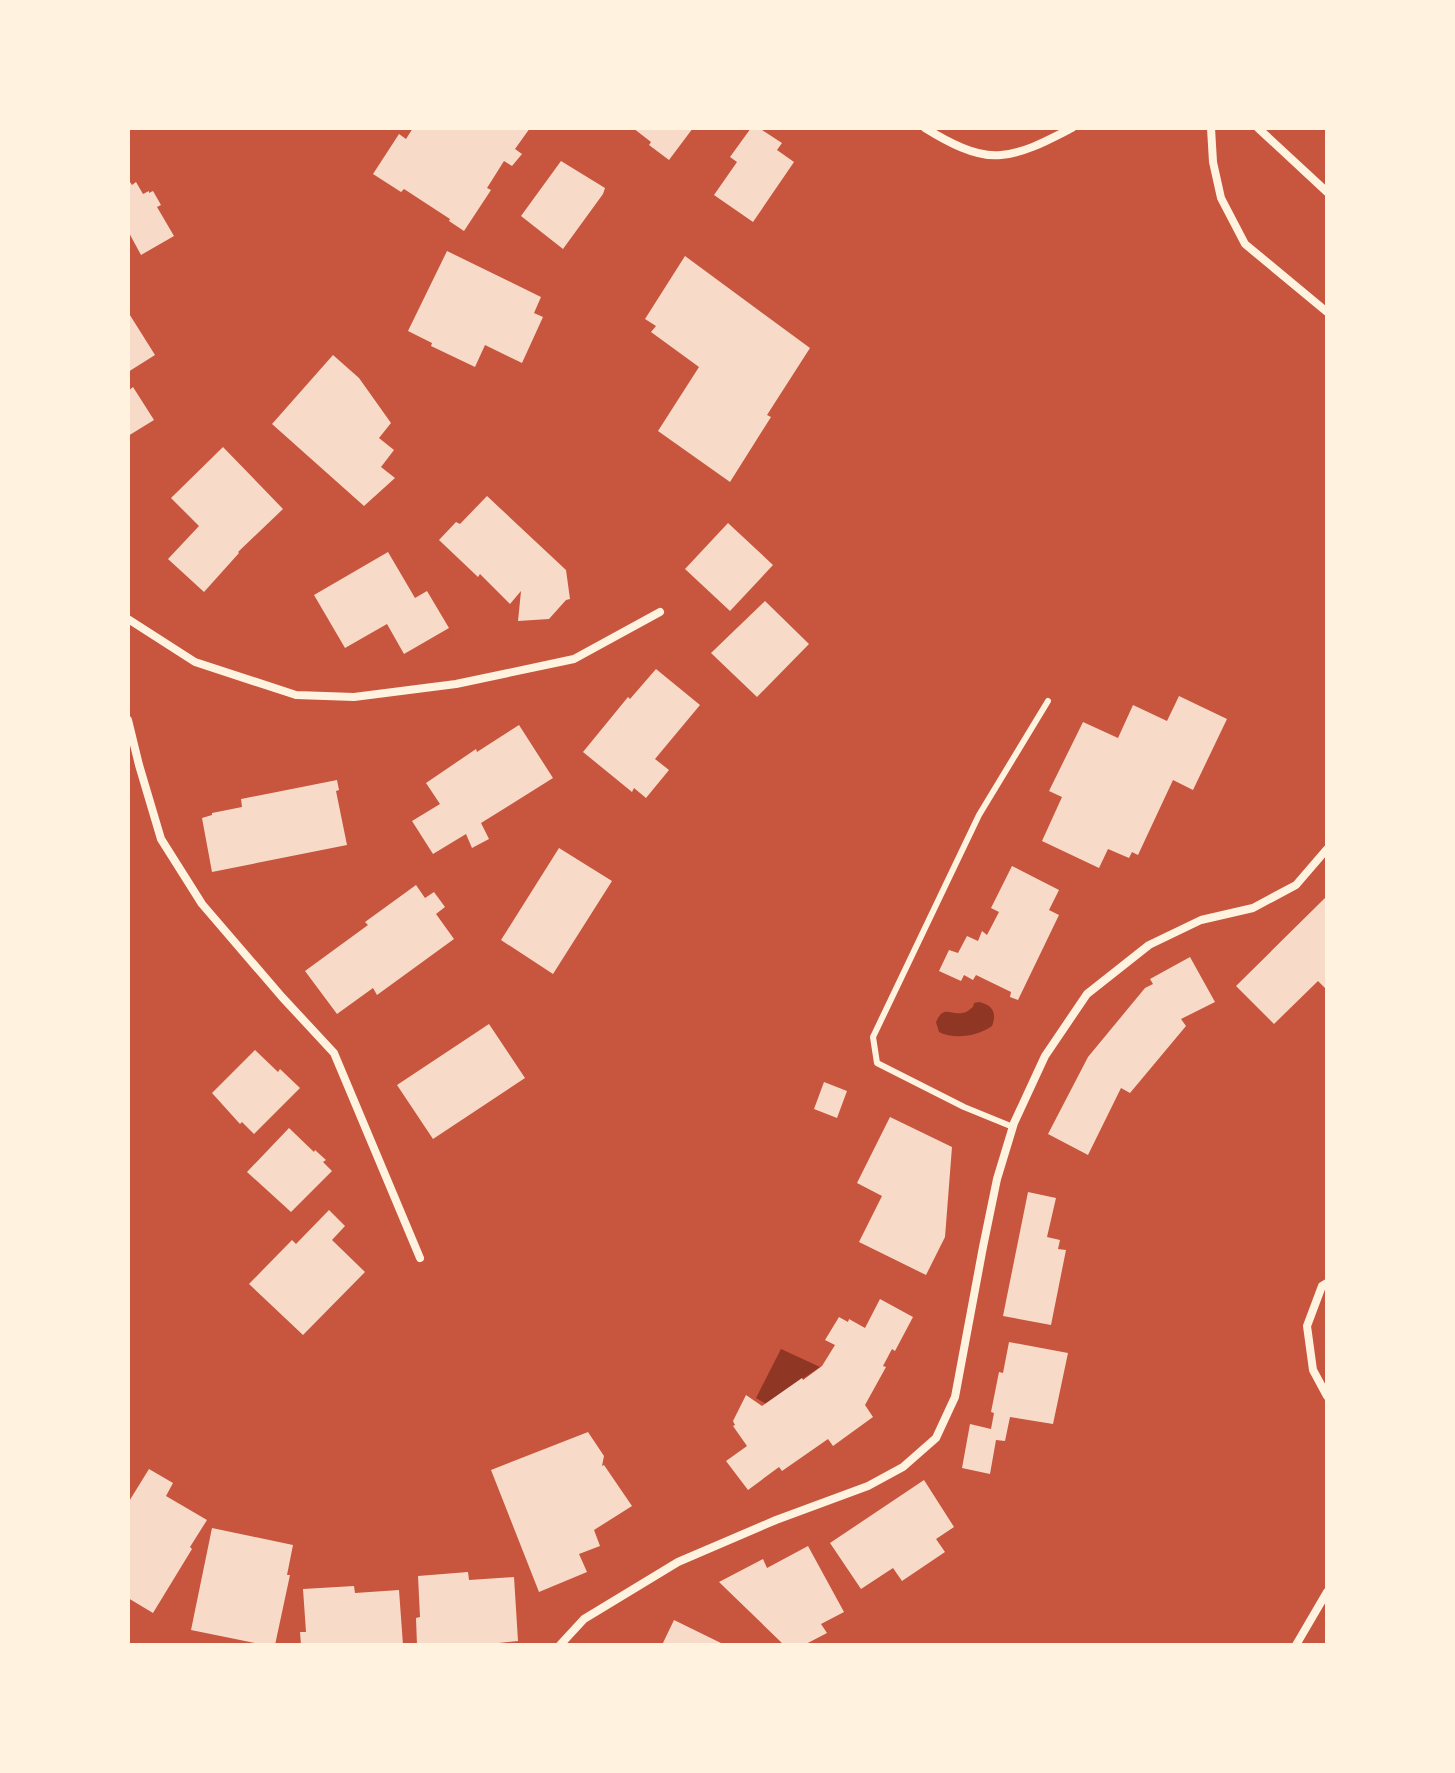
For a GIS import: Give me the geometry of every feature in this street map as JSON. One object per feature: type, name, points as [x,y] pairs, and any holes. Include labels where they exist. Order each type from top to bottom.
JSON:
[{"type":"street","points":[[925,128],[966,151],[1000,156],[1039,145],[1072,128]]},
{"type":"street","points":[[1211,128],[1213,162],[1221,198],[1245,244],[1327,312]]},
{"type":"street","points":[[1258,128],[1327,192]]},
{"type":"street","points":[[128,619],[195,662],[296,695],[354,697],[456,684],[574,659],[660,612]]},
{"type":"street","points":[[128,720],[161,839],[202,904],[334,1053],[420,1258]]},
{"type":"street","points":[[560,1645],[584,1619],[678,1562],[776,1520],[868,1486],[903,1467],[936,1438],[955,1397],[997,1179],[1013,1127],[1045,1056],[1087,994],[1149,945],[1201,920],[1253,908],[1296,885],[1327,849]]},
{"type":"street","points":[[1327,1283],[1322,1286],[1307,1326],[1313,1370],[1327,1396]]},
{"type":"street","points":[[1296,1645],[1327,1592]]},
{"type":"lane","points":[[1013,1127],[964,1107],[877,1063],[873,1037],[979,815],[1048,701]]},
{"type":"shaded area","points":[[979,1002],[993,1010],[992,1026],[966,1036],[939,1032],[936,1022],[942,1014],[965,1012]]},
{"type":"shaded area","points":[[781,1349],[820,1367],[766,1404],[756,1398]]},
{"type":"building","points":[[413,128],[530,128],[515,149],[522,154],[512,166],[504,161],[487,188],[491,190],[464,231],[404,189],[401,192],[373,174],[399,134],[406,139]]},
{"type":"building","points":[[633,128],[693,128],[669,160]]},
{"type":"building","points":[[751,128],[759,128],[782,143],[777,150],[794,162],[753,222],[714,195],[737,162],[730,157]]},
{"type":"building","points":[[561,161],[605,188],[563,249],[521,216]]},
{"type":"building","points":[[128,179],[132,185],[136,182],[143,194],[153,191],[161,205],[157,207],[174,236],[141,255],[128,231]]},
{"type":"building","points":[[447,251],[541,297],[534,313],[543,317],[522,363],[485,345],[475,367],[408,331]]},
{"type":"building","points":[[685,256],[810,348],[767,415],[771,417],[730,482],[658,431],[699,367],[651,332],[656,326],[645,319]]},
{"type":"building","points":[[128,312],[155,355],[128,372]]},
{"type":"building","points":[[333,355],[359,378],[391,423],[379,438],[394,450],[381,467],[395,478],[364,506],[272,424]]},
{"type":"building","points":[[133,387],[154,420],[128,436],[128,391]]},
{"type":"building","points":[[223,447],[283,509],[238,552],[204,592],[168,559],[199,526],[171,498]]},
{"type":"building","points":[[487,496],[566,570],[570,599],[549,619],[518,621],[521,591],[510,604],[439,540]]},
{"type":"building","points":[[728,523],[773,565],[730,611],[685,569]]},
{"type":"building","points":[[388,552],[415,598],[427,591],[449,628],[404,654],[387,624],[345,648],[314,595]]},
{"type":"building","points":[[765,601],[809,644],[757,697],[711,653]]},
{"type":"building","points":[[656,669],[700,705],[655,759],[669,770],[646,798],[634,788],[632,792],[583,752],[628,697],[630,699]]},
{"type":"building","points":[[1179,696],[1227,719],[1193,790],[1173,780],[1138,855],[1132,852],[1129,858],[1108,849],[1099,868],[1042,841],[1062,797],[1049,791],[1083,722],[1118,738],[1133,705],[1167,721]]},
{"type":"building","points":[[519,725],[553,778],[481,823],[489,839],[472,848],[466,834],[433,854],[412,821],[440,804],[426,783]]},
{"type":"building","points":[[337,780],[339,790],[336,791],[347,845],[212,872],[202,818],[242,807],[241,799]]},
{"type":"building","points":[[559,848],[612,881],[553,974],[501,940]]},
{"type":"building","points":[[1012,866],[1059,890],[1049,910],[1059,915],[1018,1000],[1010,997],[1011,992],[976,975],[973,980],[964,975],[961,981],[939,971],[949,950],[958,953],[967,936],[978,941],[982,931],[987,935],[999,912],[991,908]]},
{"type":"building","points":[[416,885],[425,898],[434,892],[445,907],[436,914],[454,939],[377,995],[373,988],[337,1014],[305,971]]},
{"type":"building","points":[[1327,896],[1327,990],[1318,981],[1274,1024],[1236,986]]},
{"type":"building","points":[[1190,957],[1215,1002],[1181,1019],[1186,1026],[1130,1093],[1121,1088],[1088,1155],[1048,1134],[1088,1057],[1145,988],[1153,984],[1150,979]]},
{"type":"building","points":[[489,1024],[525,1078],[433,1139],[397,1085]]},
{"type":"building","points":[[255,1050],[300,1088],[254,1134],[242,1122],[240,1124],[212,1093]]},
{"type":"building","points":[[824,1082],[847,1091],[837,1118],[814,1109]]},
{"type":"building","points":[[890,1117],[952,1147],[945,1237],[926,1275],[859,1242],[882,1196],[857,1183]]},
{"type":"building","points":[[289,1128],[326,1160],[323,1162],[332,1171],[291,1212],[247,1172]]},
{"type":"building","points":[[1028,1192],[1056,1198],[1047,1237],[1060,1240],[1058,1249],[1066,1250],[1051,1325],[1003,1316]]},
{"type":"building","points":[[329,1210],[345,1226],[332,1240],[365,1272],[303,1335],[249,1284],[292,1240],[296,1244]]},
{"type":"building","points":[[880,1299],[913,1317],[895,1351],[892,1349],[883,1366],[886,1367],[865,1405],[873,1417],[833,1446],[828,1439],[782,1471],[779,1467],[748,1490],[726,1461],[747,1446],[733,1426],[746,1395],[762,1406],[803,1380],[822,1366],[835,1345],[825,1340],[839,1317],[865,1328]]},
{"type":"building","points":[[1009,1342],[1068,1353],[1053,1424],[1010,1417],[1005,1441],[996,1440],[990,1474],[962,1468],[970,1424],[991,1429],[999,1372],[1003,1373]]},
{"type":"building","points":[[588,1432],[604,1456],[602,1466],[632,1506],[594,1530],[600,1546],[579,1554],[587,1572],[539,1592],[491,1470]]},
{"type":"building","points":[[149,1469],[173,1483],[166,1496],[207,1520],[153,1613],[128,1598],[128,1503]]},
{"type":"building","points":[[924,1480],[954,1527],[936,1539],[945,1552],[902,1581],[893,1568],[861,1589],[830,1543]]},
{"type":"building","points":[[212,1528],[293,1545],[275,1645],[191,1630]]},
{"type":"building","points":[[808,1546],[844,1612],[821,1624],[827,1633],[804,1645],[784,1645],[719,1582],[763,1559],[767,1568]]},
{"type":"building","points":[[468,1572],[469,1580],[514,1577],[518,1641],[481,1645],[417,1645],[416,1618],[420,1617],[418,1576]]},
{"type":"building","points":[[354,1586],[355,1593],[399,1590],[403,1645],[301,1645],[300,1632],[306,1632],[303,1589]]},
{"type":"building","points":[[674,1620],[725,1645],[662,1645]]}]
